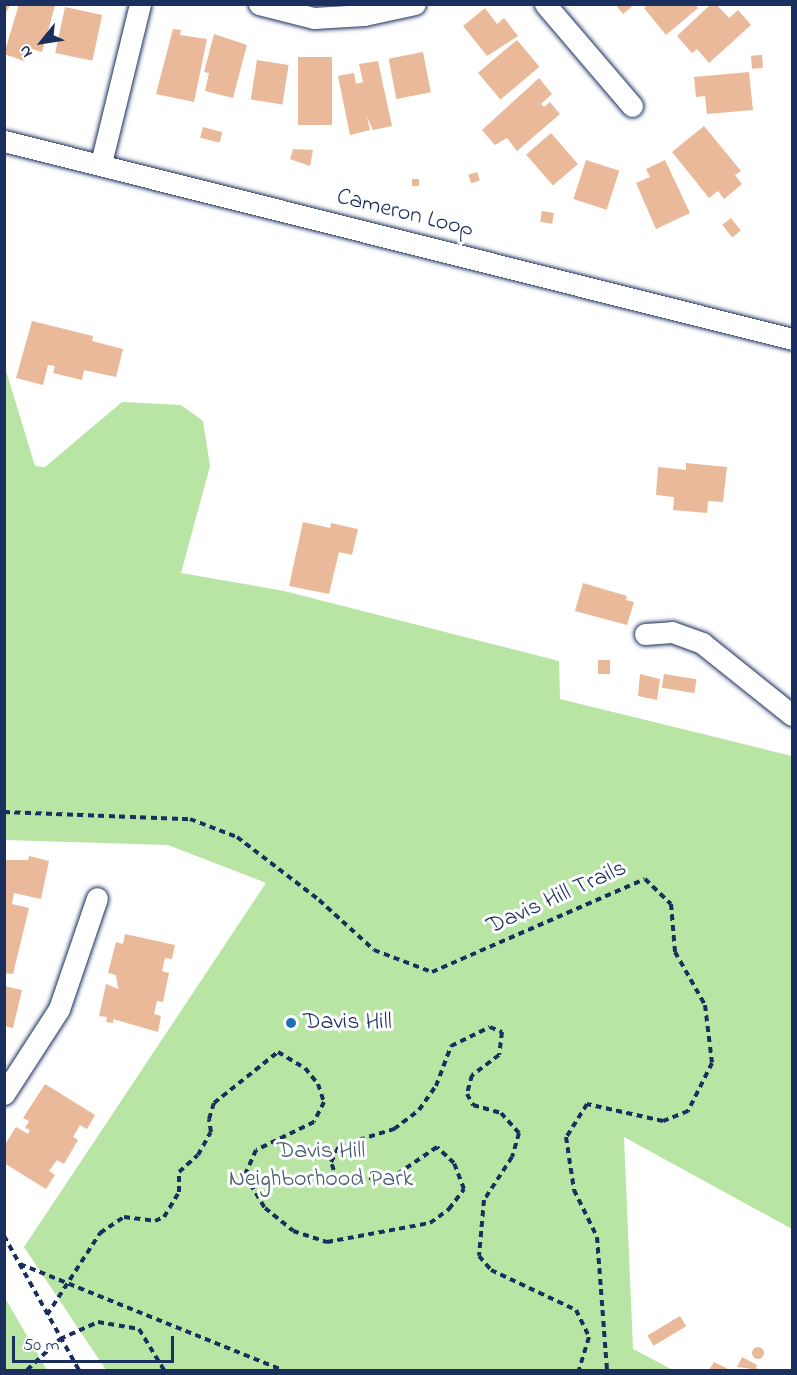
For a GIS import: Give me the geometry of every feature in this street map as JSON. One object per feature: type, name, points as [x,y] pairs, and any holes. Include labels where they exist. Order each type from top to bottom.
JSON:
[{"type":"street","points":[[101,163],[140,4]]},
{"type":"street","points":[[259,4],[314,18],[364,15],[415,4]]},
{"type":"street","points":[[545,4],[632,106]]},
{"type":"street","name":"Cameron Loop","points":[[4,141],[101,163],[792,339]]},
{"type":"street","points":[[645,634],[672,633],[702,644],[792,715]]},
{"type":"street","points":[[4,1094],[59,1009],[97,898]]},
{"type":"path","name":"Davis Hill Trails","points":[[4,812],[190,819],[237,837],[319,900],[374,950],[432,972],[645,879],[671,904],[675,952],[705,1005],[712,1063],[688,1111],[663,1120],[587,1104],[566,1137],[574,1190],[597,1238],[607,1371]]},
{"type":"path","points":[[47,1315],[100,1233],[124,1217],[155,1221],[164,1216],[179,1192],[179,1172],[198,1155],[211,1132],[209,1119],[214,1103],[278,1052],[305,1068],[318,1084],[324,1102],[315,1122],[256,1150],[245,1175],[265,1208],[293,1231],[327,1242],[430,1222],[449,1209],[464,1189],[454,1162],[437,1147],[396,1176],[362,1181],[337,1180],[331,1162],[339,1146],[394,1129],[420,1110],[435,1086],[451,1046],[490,1027],[502,1032],[499,1055],[472,1074],[466,1094],[473,1105],[501,1113],[519,1133],[512,1156],[484,1200],[479,1256],[491,1270],[576,1310],[589,1337],[579,1371]]},
{"type":"path","points":[[4,1236],[79,1371]]},
{"type":"path","points":[[20,1264],[283,1371]]},
{"type":"path","points":[[27,1371],[60,1339],[98,1322],[139,1329],[164,1371]]},
{"type":"green space","name":"Davis Hill Neighborhood Park","points":[[4,364],[35,466],[45,467],[122,402],[181,405],[203,421],[210,466],[181,573],[284,591],[559,661],[560,699],[792,756],[792,1229],[624,1137],[633,1349],[673,1370],[106,1370],[24,1247],[266,883],[168,845],[5,840]]},
{"type":"green space","points":[[5,1298],[47,1370],[5,1370]]},
{"type":"building","points":[[4,4],[10,5],[4,17]]},
{"type":"building","points":[[19,4],[55,6],[42,52],[29,48],[24,61],[4,54]]},
{"type":"building","points":[[615,4],[635,4],[623,14]]},
{"type":"building","points":[[648,4],[695,4],[698,8],[666,35],[644,8]]},
{"type":"building","points":[[711,4],[716,4],[729,18],[738,10],[751,25],[709,63],[697,49],[692,53],[677,36]]},
{"type":"building","points":[[65,7],[102,15],[92,61],[55,53]]},
{"type":"building","points":[[485,8],[497,24],[504,18],[518,36],[487,56],[463,26]]},
{"type":"building","points":[[173,29],[181,30],[180,35],[207,39],[194,102],[156,94]]},
{"type":"building","points":[[214,34],[247,45],[233,98],[205,91],[209,73],[204,72]]},
{"type":"building","points":[[517,40],[539,67],[500,100],[478,73]]},
{"type":"building","points":[[423,52],[431,92],[396,99],[389,59]]},
{"type":"building","points":[[762,55],[763,68],[752,69],[751,56]]},
{"type":"building","points":[[298,57],[332,57],[332,125],[298,125]]},
{"type":"building","points":[[257,60],[289,65],[282,105],[251,100]]},
{"type":"building","points":[[378,61],[392,126],[373,130],[367,117],[370,130],[350,135],[338,76],[354,73],[356,84],[363,82],[359,64]]},
{"type":"building","points":[[749,72],[753,110],[707,114],[705,96],[696,97],[694,77]]},
{"type":"building","points":[[539,78],[552,94],[541,104],[544,107],[550,102],[560,114],[517,151],[507,138],[495,145],[482,130]]},
{"type":"building","points":[[704,126],[741,171],[735,175],[742,184],[724,199],[718,191],[709,198],[672,152]]},
{"type":"building","points":[[203,127],[222,132],[219,143],[200,138]]},
{"type":"building","points":[[551,133],[578,164],[553,186],[526,155]]},
{"type":"building","points":[[293,149],[313,150],[310,166],[290,159]]},
{"type":"building","points":[[586,160],[619,171],[607,210],[573,199]]},
{"type":"building","points":[[665,160],[690,213],[656,229],[636,183],[650,177],[646,169]]},
{"type":"building","points":[[477,172],[480,181],[471,183],[468,175]]},
{"type":"building","points":[[412,179],[419,179],[419,186],[412,186]]},
{"type":"building","points":[[542,211],[554,213],[552,224],[540,222]]},
{"type":"building","points":[[731,218],[741,231],[732,237],[722,225]]},
{"type":"building","points":[[32,321],[93,336],[92,341],[123,349],[116,377],[84,370],[82,380],[53,373],[55,366],[48,365],[43,385],[16,378]]},
{"type":"building","points":[[686,463],[727,467],[723,502],[708,501],[707,513],[673,510],[674,497],[656,495],[658,467],[686,470]]},
{"type":"building","points":[[303,522],[330,528],[331,523],[358,529],[352,555],[339,552],[329,594],[289,586]]},
{"type":"building","points":[[583,583],[627,596],[626,600],[634,602],[627,625],[575,611]]},
{"type":"building","points":[[598,660],[610,660],[610,674],[598,674]]},
{"type":"building","points":[[640,674],[660,679],[657,700],[638,696]]},
{"type":"building","points":[[664,674],[697,679],[694,693],[662,688]]},
{"type":"building","points":[[29,856],[49,861],[41,899],[14,893],[12,904],[29,908],[13,974],[4,973],[4,860],[28,860]]},
{"type":"building","points":[[125,934],[175,945],[172,959],[165,958],[162,971],[169,973],[163,1002],[157,1001],[154,1014],[161,1016],[158,1032],[113,1019],[113,1023],[106,1022],[107,1017],[99,1016],[106,984],[118,989],[116,975],[108,973],[116,942],[123,944]]},
{"type":"building","points":[[4,986],[22,990],[13,1028],[4,1026]]},
{"type":"building","points":[[45,1084],[95,1115],[87,1129],[80,1125],[73,1137],[78,1140],[64,1164],[57,1160],[49,1171],[55,1175],[46,1189],[4,1163],[4,1146],[16,1127],[28,1134],[30,1130],[25,1128],[29,1121],[23,1118]]},
{"type":"building","points":[[680,1316],[686,1326],[654,1346],[647,1336]]},
{"type":"building","points":[[760,1347],[764,1353],[760,1359],[756,1359],[752,1351]]},
{"type":"building","points":[[742,1357],[757,1365],[756,1368],[760,1370],[737,1367]]},
{"type":"building","points":[[714,1362],[730,1370],[709,1370]]},
{"type":"place","name":"Davis Hill","points":[[291,1023]]}]
